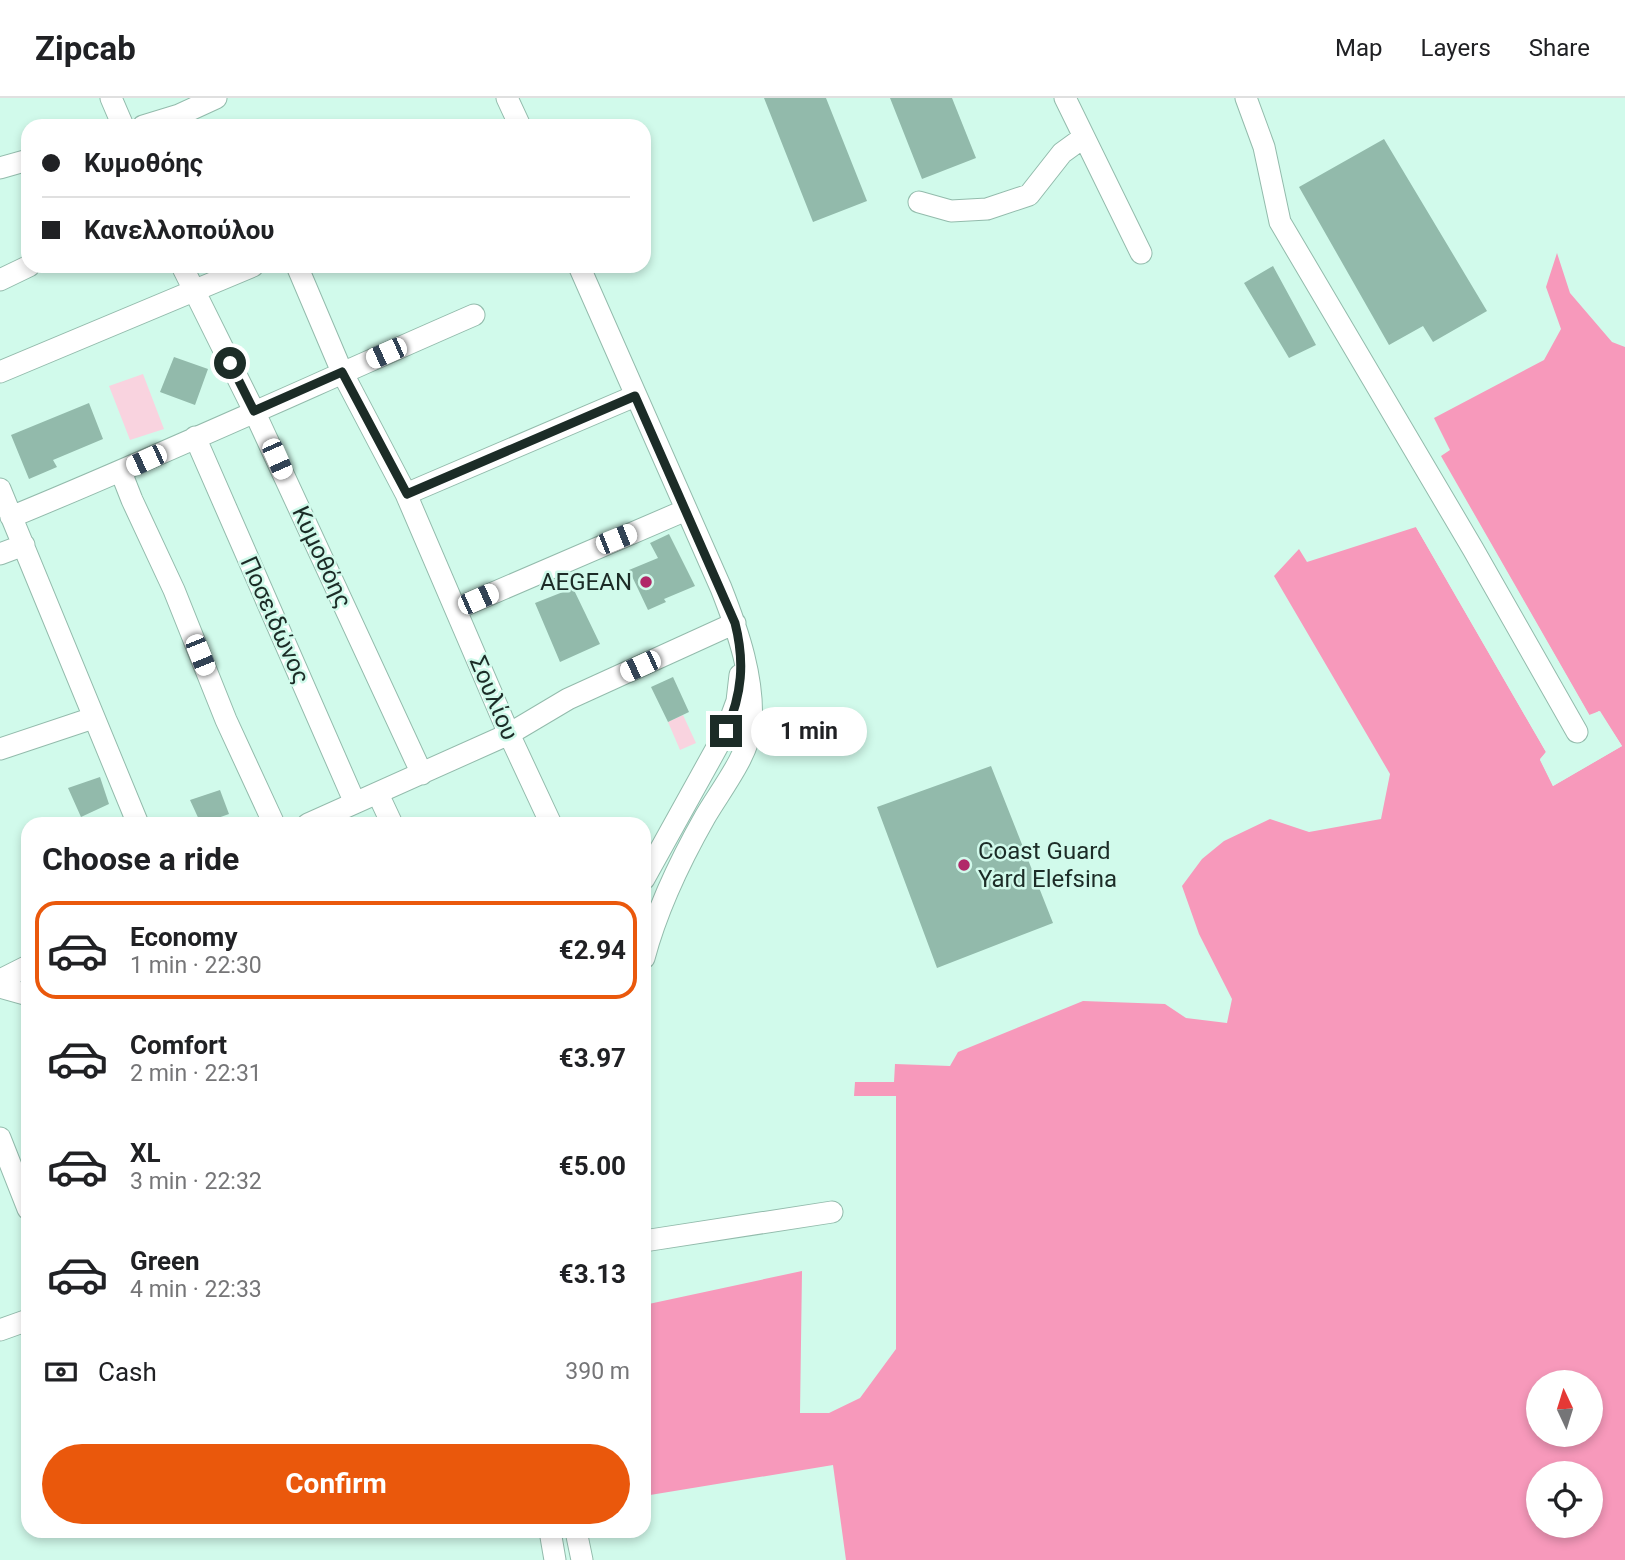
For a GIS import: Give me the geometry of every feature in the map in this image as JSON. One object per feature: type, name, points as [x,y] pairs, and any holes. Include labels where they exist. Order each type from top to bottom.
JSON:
[{"type":"street","points":[[111,98],[120,119]]},
{"type":"street","points":[[178,113],[216,98]]},
{"type":"street","points":[[507,98],[517,119]]},
{"type":"street","points":[[1065,98],[1141,253]]},
{"type":"street","points":[[1247,98],[1264,147],[1280,222],[1473,549],[1577,732]]},
{"type":"street","points":[[919,202],[951,211],[987,209],[1029,195],[1062,153],[1084,137]]},
{"type":"street","points":[[0,168],[21,162]]},
{"type":"street","points":[[0,280],[21,270]]},
{"type":"street","name":"Κυμοθόης","points":[[185,273],[254,411],[422,774]]},
{"type":"street","points":[[0,372],[235,273]]},
{"type":"street","name":"Σουλίου","points":[[300,273],[342,372],[407,494],[509,734],[548,817]]},
{"type":"street","points":[[582,273],[735,623],[751,708],[751,729],[747,746],[704,819],[651,933]]},
{"type":"street","points":[[12,517],[121,472],[474,315]]},
{"type":"street","points":[[407,494],[635,396]]},
{"type":"street","name":"Ποσειδώνος","points":[[195,437],[355,803]]},
{"type":"street","points":[[121,472],[174,590],[226,720],[271,817]]},
{"type":"street","points":[[0,489],[135,817]]},
{"type":"street","points":[[456,609],[686,510]]},
{"type":"street","points":[[0,555],[24,545]]},
{"type":"street","points":[[337,817],[355,803],[509,734],[568,698],[735,623]]},
{"type":"street","points":[[651,866],[731,719],[740,685],[742,649]]},
{"type":"street","points":[[0,749],[93,718]]},
{"type":"street","points":[[378,794],[389,817]]},
{"type":"street","points":[[2,976],[21,969]]},
{"type":"street","points":[[2,976],[21,990]]},
{"type":"street","points":[[0,1138],[21,1190]]},
{"type":"street","points":[[651,1240],[831,1212]]},
{"type":"street","points":[[0,1331],[21,1323]]},
{"type":"street","points":[[551,1538],[555,1560]]},
{"type":"street","points":[[577,1538],[582,1560]]},
{"type":"shaded area","points":[[1557,253],[1570,293],[1612,342],[1625,347],[1625,1560],[846,1560],[833,1465],[651,1495],[651,1303],[802,1271],[800,1413],[829,1413],[860,1398],[896,1349],[896,1096],[854,1096],[855,1082],[894,1082],[895,1064],[950,1066],[958,1052],[1083,1001],[1165,1004],[1186,1018],[1227,1023],[1232,999],[1199,934],[1182,886],[1202,859],[1224,841],[1270,819],[1309,832],[1381,819],[1390,774],[1274,576],[1299,549],[1307,562],[1416,527],[1546,752],[1540,760],[1553,786],[1622,746],[1599,711],[1590,716],[1441,456],[1450,450],[1434,418],[1544,360],[1561,329],[1546,287]]},
{"type":"shaded area","points":[[143,374],[164,429],[130,440],[109,386]]},
{"type":"shaded area","points":[[683,715],[696,743],[680,750],[668,722]]},
{"type":"pier","points":[[1465,499],[1589,715],[1600,711],[1622,746],[1553,786],[1540,759],[1546,752],[1416,527],[1419,526],[1549,751],[1544,760],[1555,781],[1617,745],[1598,715],[1586,718],[1462,500]]},
{"type":"building","points":[[764,98],[826,98],[867,201],[813,222]]},
{"type":"building","points":[[890,98],[952,98],[976,158],[922,179]]},
{"type":"building","points":[[1384,139],[1487,311],[1433,342],[1423,326],[1389,345],[1299,187]]},
{"type":"building","points":[[1273,266],[1316,345],[1289,358],[1244,283]]},
{"type":"building","points":[[174,357],[208,369],[195,405],[160,392]]},
{"type":"building","points":[[89,403],[103,439],[53,460],[57,467],[29,479],[11,435]]},
{"type":"building","name":"AEGEAN","points":[[669,534],[695,586],[664,599],[666,602],[648,610],[629,570],[658,558],[650,543]]},
{"type":"building","points":[[573,588],[600,644],[560,662],[535,603]]},
{"type":"building","points":[[673,677],[689,712],[668,722],[651,687]]},
{"type":"building","name":"Coast Guard Yard Elefsina","points":[[991,766],[1053,923],[937,968],[877,807]]},
{"type":"building","points":[[100,777],[109,804],[81,817],[68,788]]},
{"type":"building","points":[[220,790],[229,814],[221,817],[198,817],[190,800]]},
{"type":"place","name":"AEGEAN","points":[[646,582]]},
{"type":"place","name":"Coast Guard Yard Elefsina","points":[[964,865]]},
{"type":"route","points":[[230,363],[254,411],[342,372],[407,494],[635,396],[735,623],[742,649],[740,685],[726,731]]}]
